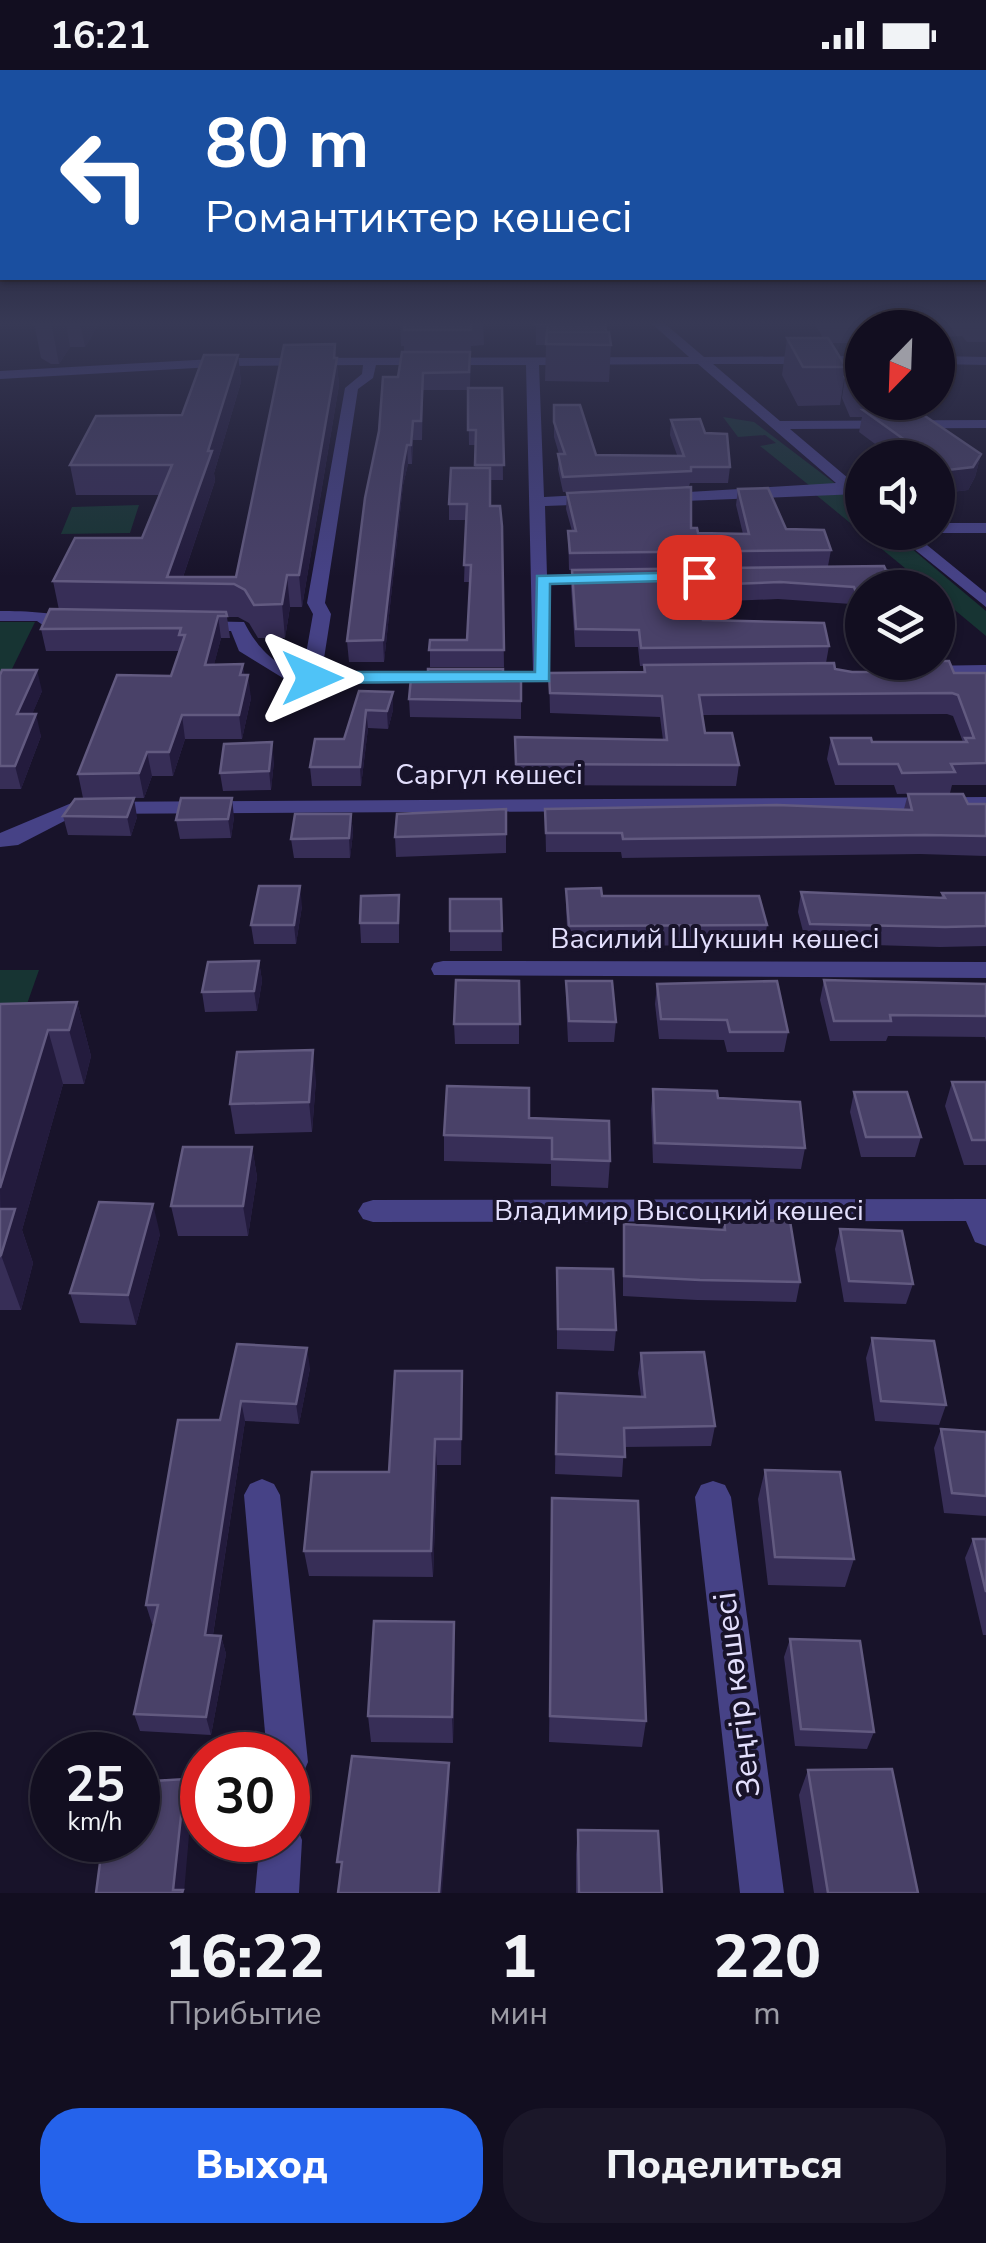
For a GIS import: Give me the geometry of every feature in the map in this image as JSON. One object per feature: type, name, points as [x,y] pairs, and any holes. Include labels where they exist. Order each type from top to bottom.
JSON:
[{"type":"street","points":[[312,678],[322,614],[316,603],[349,407]]},
{"type":"street","points":[[180,626],[238,626],[246,647],[290,678],[543,677],[533,407]]},
{"type":"street","points":[[753,407],[845,484]]},
{"type":"street","points":[[774,425],[986,424]]},
{"type":"street","points":[[635,498],[845,493]]},
{"type":"street","points":[[536,502],[615,499]]},
{"type":"street","points":[[955,528],[986,528]]},
{"type":"street","points":[[923,550],[986,602]]},
{"type":"street","points":[[836,574],[845,574]]},
{"type":"street","points":[[542,579],[562,579]]},
{"type":"street","points":[[0,616],[42,616],[47,624],[104,624]]},
{"type":"street","points":[[955,671],[986,671]]},
{"type":"street","name":"Саргүл көшесі","points":[[0,840],[10,840],[74,808],[986,803]]},
{"type":"street","name":"Василий Шукшин көшесі","points":[[443,969],[986,970]]},
{"type":"street","name":"Владимир Высоцкий көшесі","points":[[373,1211],[982,1218]]},
{"type":"street","points":[[262,1495],[285,1732]]},
{"type":"street","name":"Зеңгір көшесі","points":[[713,1497],[762,1893]]},
{"type":"street","points":[[277,1893],[280,1862]]},
{"type":"green space","points":[[723,417],[754,422],[837,485],[810,486],[760,446],[776,443],[765,435],[738,437]]},
{"type":"green space","points":[[844,491],[845,519],[815,494]]},
{"type":"green space","points":[[139,505],[130,533],[61,534],[72,507]]},
{"type":"green space","points":[[883,550],[913,550],[937,570],[907,570]]},
{"type":"green space","points":[[955,585],[986,611],[986,636],[955,610]]},
{"type":"green space","points":[[0,622],[35,622],[11,671],[0,671]]},
{"type":"green space","points":[[0,970],[39,970],[21,1021],[0,1021]]},
{"type":"building","points":[[185,407],[222,407],[208,451],[212,451],[167,577],[236,577],[271,407],[328,407],[299,575],[287,575],[282,604],[254,605],[245,590],[234,584],[53,581],[75,538],[142,538],[172,465],[70,465],[96,416],[182,415]]},
{"type":"building","points":[[381,407],[422,407],[421,421],[413,421],[411,445],[407,445],[403,466],[383,640],[347,641],[365,498]]},
{"type":"building","points":[[468,407],[502,407],[504,465],[475,465],[476,430],[468,430]]},
{"type":"building","points":[[554,407],[581,407],[596,455],[684,456],[671,420],[700,419],[705,433],[727,434],[730,467],[563,477],[558,454],[565,454],[554,422]]},
{"type":"building","points":[[877,420],[931,420],[981,454],[973,467],[955,469],[955,440],[905,440]]},
{"type":"building","points":[[451,468],[490,468],[490,506],[500,506],[502,526],[504,650],[429,650],[430,640],[467,640],[471,565],[464,565],[467,504],[449,504]]},
{"type":"building","points":[[691,487],[691,528],[697,528],[698,533],[749,534],[738,489],[768,488],[786,529],[824,530],[831,550],[570,553],[568,531],[576,531],[567,493]]},
{"type":"building","points":[[884,566],[886,570],[845,570],[845,586],[780,582],[704,585],[703,620],[824,623],[829,646],[641,648],[639,630],[576,629],[572,570]]},
{"type":"building","points":[[50,609],[226,612],[227,616],[218,616],[205,665],[243,664],[240,675],[248,675],[239,715],[182,715],[169,752],[147,752],[139,773],[78,774],[117,675],[171,676],[185,635],[179,635],[181,628],[41,629]]},
{"type":"building","points":[[834,663],[835,669],[845,671],[845,680],[955,680],[955,673],[986,673],[986,763],[951,764],[955,772],[902,773],[898,764],[839,764],[831,738],[967,742],[965,738],[974,738],[958,695],[952,693],[699,695],[705,733],[732,733],[739,765],[516,764],[515,737],[667,740],[662,696],[550,693],[549,673],[645,672],[644,665]]},
{"type":"building","points":[[428,669],[503,669],[503,679],[521,679],[521,701],[409,699],[411,678],[428,678]]},
{"type":"building","points":[[2,670],[37,670],[17,714],[36,714],[15,766],[0,766]]},
{"type":"building","points":[[359,691],[393,692],[387,711],[366,710],[360,767],[310,767],[315,739],[344,739]]},
{"type":"building","points":[[272,742],[269,771],[220,773],[224,744]]},
{"type":"building","points":[[908,794],[963,794],[968,804],[986,804],[986,836],[623,839],[622,833],[546,833],[545,809],[777,805],[912,810]]},
{"type":"building","points":[[134,798],[127,817],[63,816],[75,799]]},
{"type":"building","points":[[181,798],[232,798],[228,819],[176,820]]},
{"type":"building","points":[[506,809],[506,834],[395,837],[397,814]]},
{"type":"building","points":[[295,814],[351,814],[349,838],[291,839]]},
{"type":"building","points":[[259,886],[300,886],[294,925],[251,925]]},
{"type":"building","points":[[601,888],[602,896],[759,896],[767,925],[569,926],[566,889]]},
{"type":"building","points":[[801,892],[945,898],[942,893],[986,893],[986,926],[810,924]]},
{"type":"building","points":[[399,895],[398,923],[360,923],[361,896]]},
{"type":"building","points":[[450,899],[501,899],[502,931],[450,931]]},
{"type":"building","points":[[259,961],[254,991],[202,992],[208,962]]},
{"type":"building","points":[[456,980],[519,981],[520,1024],[454,1024]]},
{"type":"building","points":[[824,980],[986,984],[986,1016],[890,1015],[891,1021],[834,1021]]},
{"type":"building","points":[[566,981],[612,981],[616,1022],[569,1021]]},
{"type":"building","points":[[777,981],[788,1032],[730,1032],[727,1020],[661,1019],[657,984]]},
{"type":"building","points":[[77,1002],[69,1030],[48,1030],[0,1188],[0,1004]]},
{"type":"building","points":[[313,1050],[309,1102],[230,1104],[237,1052]]},
{"type":"building","points":[[952,1082],[986,1082],[986,1140],[972,1140]]},
{"type":"building","points":[[447,1086],[529,1088],[529,1118],[609,1121],[610,1161],[552,1159],[552,1138],[444,1135]]},
{"type":"building","points":[[653,1089],[717,1091],[718,1098],[800,1102],[805,1148],[655,1143]]},
{"type":"building","points":[[854,1092],[907,1092],[921,1137],[866,1137]]},
{"type":"building","points":[[183,1147],[252,1147],[243,1206],[171,1206]]},
{"type":"building","points":[[99,1202],[153,1204],[128,1295],[70,1293]]},
{"type":"building","points":[[0,1209],[15,1209],[0,1256]]},
{"type":"building","points":[[724,1220],[790,1221],[800,1282],[624,1276],[624,1224],[725,1230]]},
{"type":"building","points":[[840,1229],[902,1231],[913,1284],[849,1281]]},
{"type":"building","points":[[557,1268],[613,1269],[616,1330],[558,1329]]},
{"type":"building","points":[[872,1338],[934,1341],[946,1405],[881,1401]]},
{"type":"building","points":[[237,1344],[307,1348],[296,1404],[241,1401],[205,1635],[221,1636],[206,1717],[134,1714],[158,1605],[146,1605],[178,1420],[220,1420]]},
{"type":"building","points":[[704,1352],[715,1426],[624,1428],[625,1457],[556,1454],[557,1393],[645,1397],[641,1353]]},
{"type":"building","points":[[395,1371],[462,1371],[461,1439],[435,1439],[431,1551],[304,1551],[312,1472],[389,1472]]},
{"type":"building","points":[[941,1429],[986,1432],[986,1496],[952,1493]]},
{"type":"building","points":[[765,1470],[840,1472],[854,1559],[775,1557]]},
{"type":"building","points":[[552,1498],[638,1501],[646,1721],[550,1716]]},
{"type":"building","points":[[973,1539],[986,1539],[986,1592]]},
{"type":"building","points":[[374,1621],[454,1622],[452,1717],[368,1716]]},
{"type":"building","points":[[790,1639],[860,1641],[874,1732],[801,1729]]},
{"type":"building","points":[[352,1756],[449,1763],[439,1893],[338,1893],[342,1862],[337,1862]]},
{"type":"building","points":[[892,1769],[918,1893],[828,1893],[808,1770]]},
{"type":"building","points":[[180,1779],[173,1890],[183,1890],[182,1893],[96,1893],[100,1862],[160,1862],[160,1781]]},
{"type":"building","points":[[578,1830],[658,1831],[662,1893],[579,1893]]},
{"type":"route","points":[[312,678],[543,677],[542,579],[699,577]]}]
